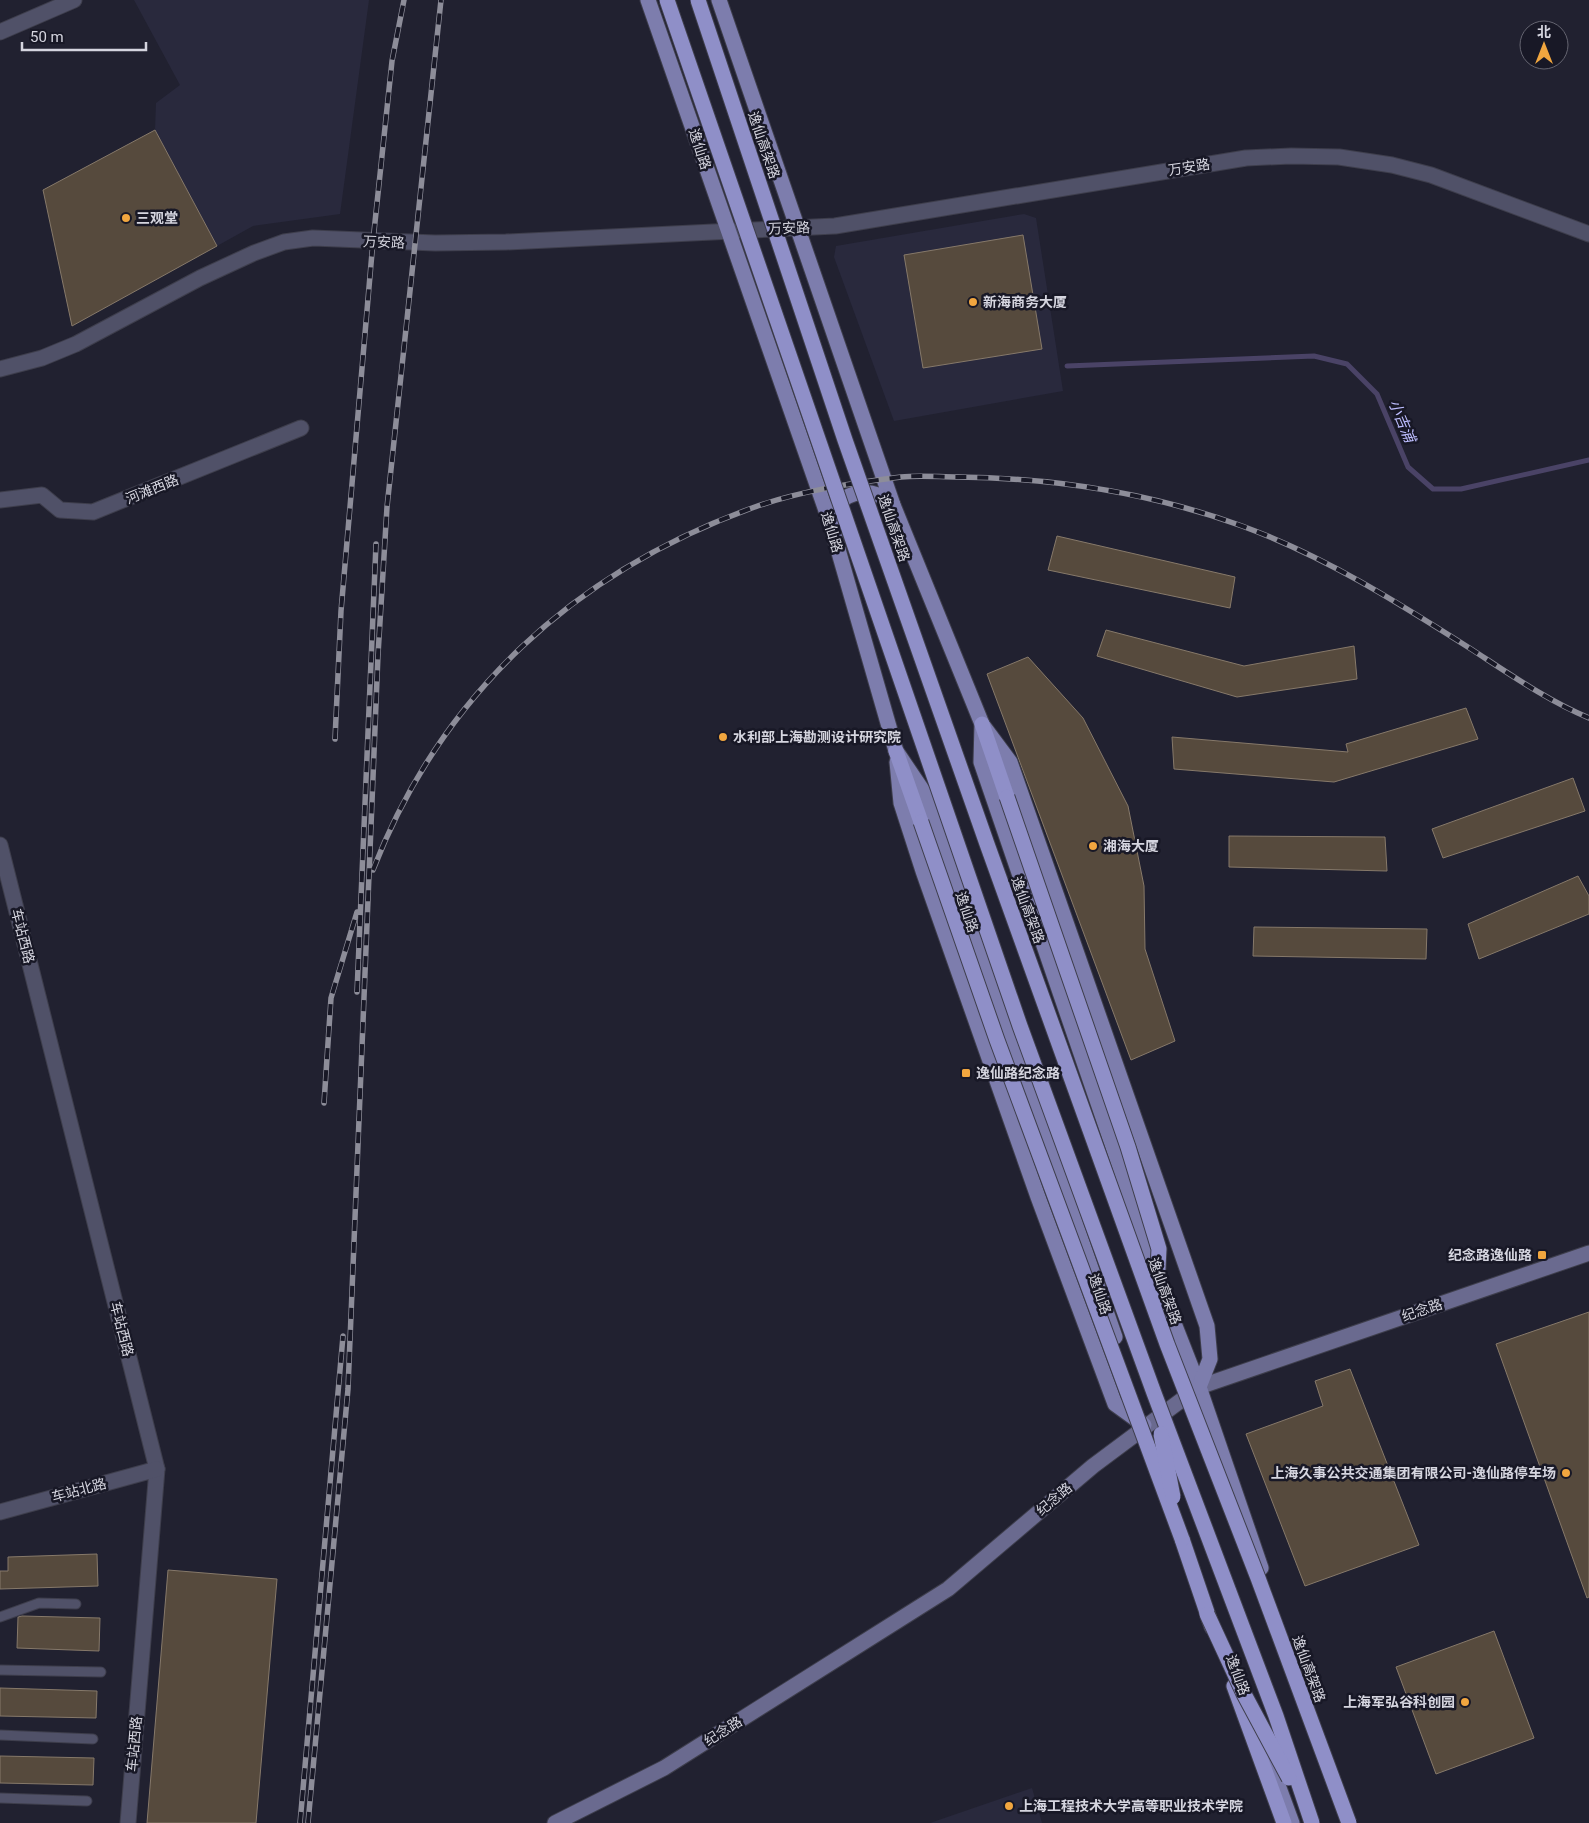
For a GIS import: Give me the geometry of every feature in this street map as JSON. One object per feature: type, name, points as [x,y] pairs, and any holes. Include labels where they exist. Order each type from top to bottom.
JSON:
[{"type":"highway","points":[[667,0],[1020,1026],[1154,1393],[1276,1716],[1312,1822]]},
{"type":"highway","name":"逸仙高架路","points":[[698,0],[845,440],[988,844],[1156,1312],[1349,1823]]},
{"type":"highway","points":[[982,724],[1128,1147],[1159,1248],[1156,1312]]},
{"type":"highway","points":[[896,751],[997,1040],[1182,1539],[1207,1614],[1284,1823]]},
{"type":"highway","points":[[1154,1393],[1182,1539]]},
{"type":"highway","points":[[1207,1614],[1244,1694],[1312,1822]]},
{"type":"main road","name":"逸仙路","points":[[648,0],[831,525],[896,751],[927,797],[1146,1426],[1292,1823]]},
{"type":"main road","points":[[719,0],[893,506],[982,724],[1010,762],[1207,1326],[1210,1358],[1199,1387]]},
{"type":"main road","points":[[831,525],[830,516],[838,502],[852,495],[869,492],[878,494],[885,497],[893,506]]},
{"type":"main road","points":[[982,724],[981,762],[1170,1313],[1199,1387],[1286,1641],[1354,1823]]},
{"type":"main road","points":[[896,751],[900,803],[1038,1197],[1115,1404],[1146,1426]]},
{"type":"street","points":[[0,32],[74,0]]},
{"type":"street","name":"万安路","points":[[0,369],[42,358],[76,344],[200,278],[254,253],[284,242],[313,238],[426,243],[506,242],[835,226],[1246,158],[1292,156],[1339,157],[1392,165],[1430,175],[1589,234]]},
{"type":"street","name":"河滩西路","points":[[0,500],[42,495],[60,510],[93,512],[302,428]]},
{"type":"street","name":"车站西路","points":[[0,844],[157,1469],[128,1823]]},
{"type":"street","name":"纪念路","points":[[555,1823],[664,1768],[948,1589],[1093,1466],[1199,1387],[1589,1252]]},
{"type":"street","name":"车站北路","points":[[0,1512],[157,1469]]},
{"type":"lane","points":[[0,1617],[39,1603],[76,1604]]},
{"type":"lane","points":[[0,1670],[101,1672]]},
{"type":"lane","points":[[0,1735],[93,1739]]},
{"type":"lane","points":[[0,1798],[88,1801]]},
{"type":"shaded area","points":[[134,0],[369,0],[340,214],[253,226],[217,246],[155,130],[156,103],[180,85]]},
{"type":"shaded area","points":[[1024,214],[1036,218],[1063,391],[894,421],[834,257],[836,246]]},
{"type":"shaded area","name":"上海工程技术大学高等职业技术学院","points":[[1032,1788],[1042,1823],[930,1823]]},
{"type":"building","name":"三观堂","points":[[155,130],[217,246],[72,326],[43,190]]},
{"type":"building","name":"新海商务大厦","points":[[1023,235],[1042,349],[923,368],[904,255]]},
{"type":"building","points":[[1057,536],[1235,577],[1230,608],[1048,570]]},
{"type":"building","points":[[1106,630],[1244,666],[1354,646],[1357,679],[1237,697],[1097,656]]},
{"type":"building","name":"湘海大厦","points":[[1028,657],[1083,718],[1128,806],[1144,886],[1145,949],[1175,1041],[1131,1060],[987,674]]},
{"type":"building","points":[[1466,708],[1478,739],[1334,782],[1174,769],[1172,737],[1348,752],[1346,744]]},
{"type":"building","points":[[1573,778],[1585,811],[1443,858],[1432,829]]},
{"type":"building","points":[[1229,836],[1385,837],[1387,871],[1229,867]]},
{"type":"building","points":[[1578,876],[1589,896],[1589,914],[1479,959],[1468,924]]},
{"type":"building","points":[[1254,927],[1427,929],[1426,959],[1253,956]]},
{"type":"building","name":"上海久事公共交通集团有限公司-逸仙路停车场","points":[[1589,1312],[1589,1597],[1587,1598],[1496,1344]]},
{"type":"building","points":[[1350,1369],[1419,1545],[1305,1586],[1246,1434],[1323,1406],[1315,1381]]},
{"type":"building","points":[[97,1554],[98,1586],[0,1589],[0,1571],[8,1571],[8,1557]]},
{"type":"building","points":[[168,1570],[277,1579],[256,1823],[147,1823]]},
{"type":"building","points":[[18,1617],[100,1618],[99,1651],[17,1648]]},
{"type":"building","name":"上海军弘谷科创园","points":[[1494,1631],[1534,1738],[1436,1774],[1396,1667]]},
{"type":"building","points":[[0,1688],[97,1691],[96,1718],[0,1716]]},
{"type":"building","points":[[0,1756],[94,1758],[93,1785],[0,1783]]},
{"type":"waterway","name":"小吉浦","points":[[1067,366],[1314,356],[1347,364],[1377,394],[1408,467],[1433,489],[1461,489],[1589,460]]},
{"type":"railway","points":[[335,739],[341,611],[373,241],[392,61],[404,0]]},
{"type":"railway","points":[[308,1823],[348,1389],[378,655],[387,507],[441,0]]},
{"type":"railway","points":[[373,870],[402,807],[436,748],[476,695],[522,647],[572,604],[628,567],[688,535],[752,508],[826,488],[901,477],[994,478],[1066,484],[1138,496],[1208,514],[1302,551],[1360,581],[1416,614],[1543,695],[1589,718]]},
{"type":"railway","points":[[357,992],[376,544]]},
{"type":"railway","points":[[324,1103],[331,998],[357,912]]},
{"type":"railway","points":[[300,1823],[343,1336]]},
{"type":"place","name":"三观堂","points":[[126,218]]},
{"type":"place","name":"新海商务大厦","points":[[973,302]]},
{"type":"place","name":"水利部上海勘测设计研究院","points":[[723,737]]},
{"type":"place","name":"湘海大厦","points":[[1093,846]]},
{"type":"place","name":"逸仙路纪念路","points":[[966,1073]]},
{"type":"place","name":"纪念路逸仙路","points":[[1542,1255]]},
{"type":"place","name":"上海久事公共交通集团有限公司-逸仙路停车场","points":[[1566,1473]]},
{"type":"place","name":"上海军弘谷科创园","points":[[1465,1702]]},
{"type":"place","name":"上海工程技术大学高等职业技术学院","points":[[1009,1806]]}]
